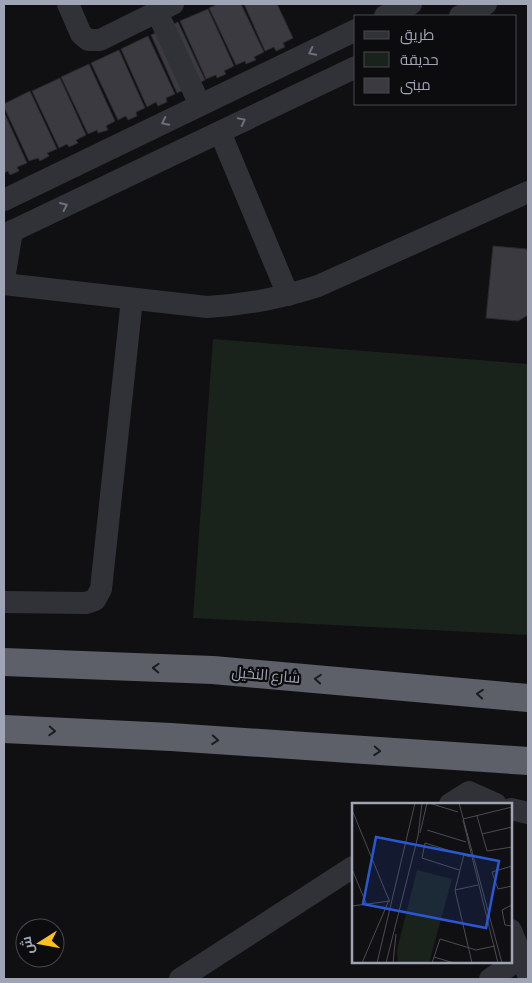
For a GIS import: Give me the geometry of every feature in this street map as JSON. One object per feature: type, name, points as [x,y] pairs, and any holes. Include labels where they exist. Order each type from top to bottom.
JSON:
[{"type":"highway","name":"شارع النخيل","points":[[4,662],[213,670],[528,698]]},
{"type":"highway","points":[[4,729],[171,737],[528,761]]},
{"type":"street","points":[[68,4],[81,34],[88,40],[100,40],[165,8],[200,105]]},
{"type":"street","points":[[387,15],[411,4]]},
{"type":"street","points":[[462,15],[486,4]]},
{"type":"street","points":[[4,279],[16,229],[11,196],[354,31]]},
{"type":"street","points":[[16,229],[354,67]]},
{"type":"street","points":[[220,132],[288,296]]},
{"type":"street","points":[[4,284],[206,308],[288,296],[318,286],[528,192]]},
{"type":"street","points":[[4,602],[86,603],[95,600],[101,589],[132,299]]},
{"type":"street","points":[[469,798],[474,757]]},
{"type":"street","points":[[453,803],[469,798],[492,803]]},
{"type":"street","points":[[512,809],[528,812]]},
{"type":"street","points":[[180,979],[352,868]]},
{"type":"street","points":[[490,979],[525,966],[512,933]]},
{"type":"green space","points":[[213,339],[528,364],[528,635],[193,618]]},
{"type":"building","points":[[218,4],[241,4],[264,52],[254,57],[256,60],[246,64],[245,61],[236,65],[209,8]]},
{"type":"building","points":[[244,4],[277,4],[293,38],[283,43],[285,47],[276,51],[274,47],[265,51]]},
{"type":"building","points":[[208,9],[234,66],[224,71],[226,74],[217,78],[216,75],[206,79],[180,21]]},
{"type":"building","points":[[178,22],[205,80],[177,93],[151,35]]},
{"type":"building","points":[[148,36],[175,94],[166,98],[167,102],[158,106],[156,102],[147,107],[121,49]]},
{"type":"building","points":[[119,50],[145,108],[136,112],[137,116],[128,120],[126,116],[118,120],[91,63]]},
{"type":"building","points":[[89,64],[115,121],[106,126],[108,130],[98,133],[97,130],[88,134],[61,77]]},
{"type":"building","points":[[60,78],[86,135],[76,140],[78,143],[69,147],[67,144],[59,148],[32,91]]},
{"type":"building","points":[[30,91],[57,149],[47,153],[49,156],[40,161],[38,158],[29,161],[4,107],[4,104]]},
{"type":"building","points":[[4,112],[27,163],[17,167],[19,171],[10,175],[8,171],[4,173]]},
{"type":"building","points":[[493,246],[527,249],[528,315],[518,321],[486,318]]}]
